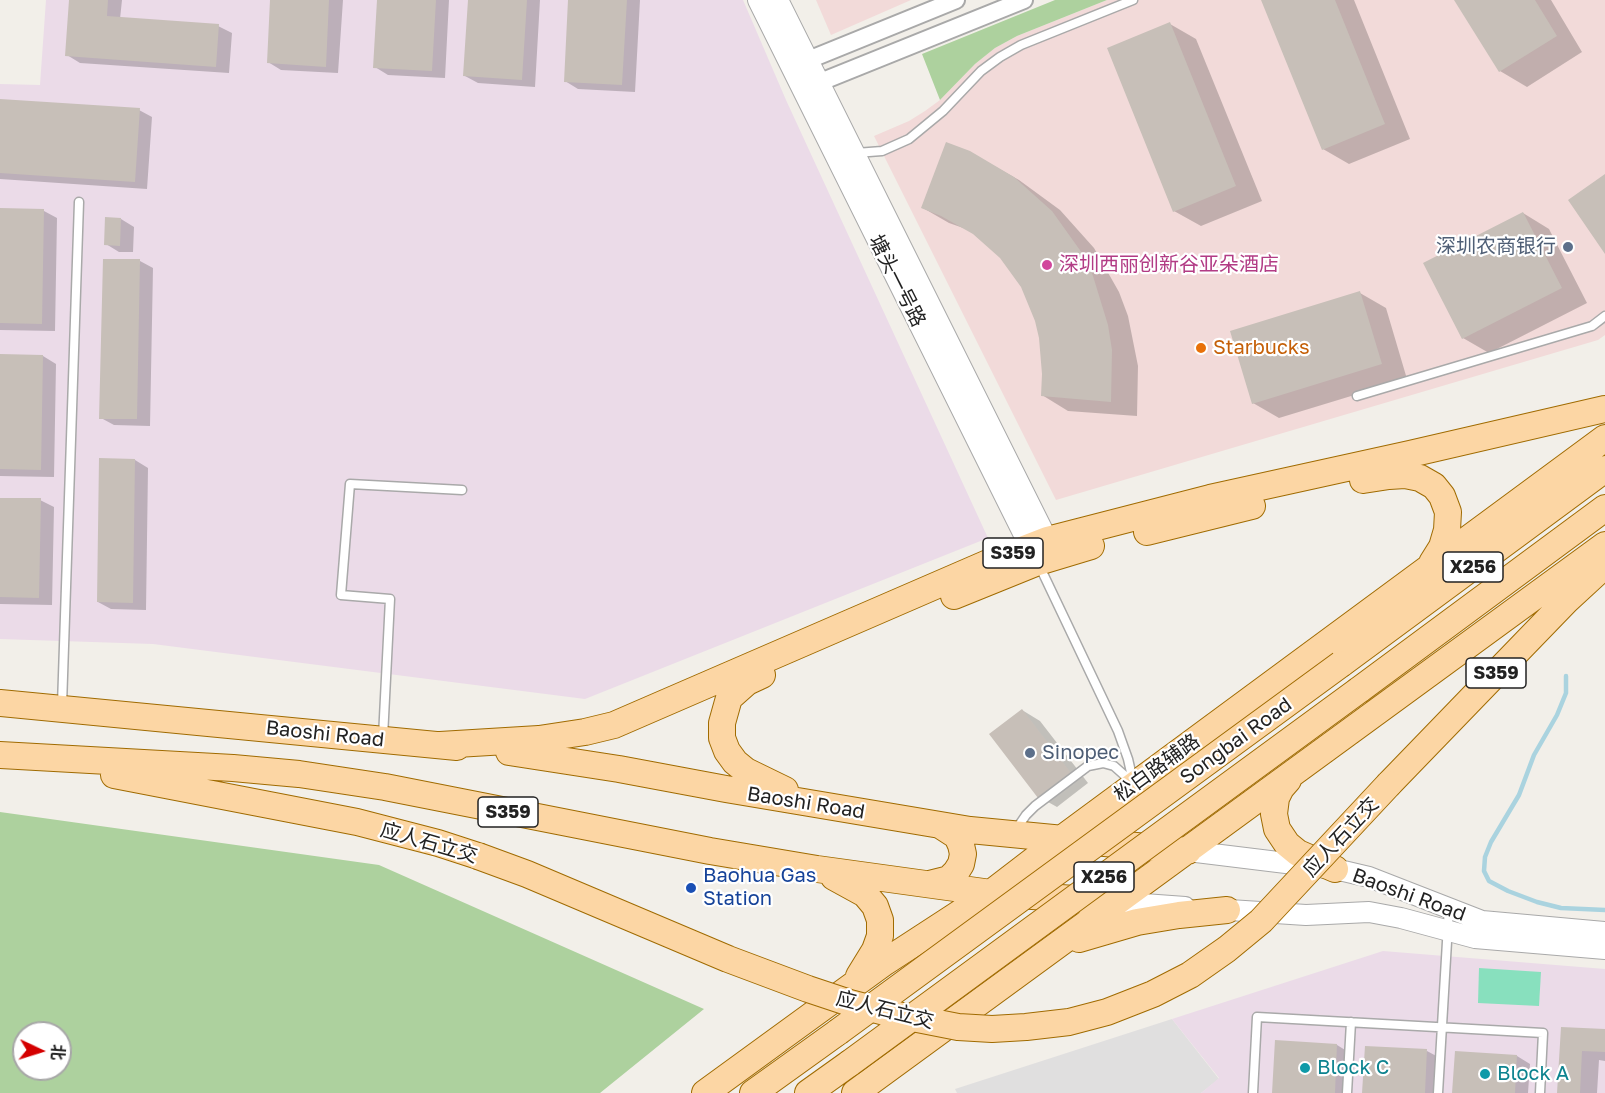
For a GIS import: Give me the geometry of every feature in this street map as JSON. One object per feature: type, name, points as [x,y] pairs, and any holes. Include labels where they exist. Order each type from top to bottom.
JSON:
[{"type":"main road","name":"S359","points":[[440,745],[539,739],[614,725],[1042,551],[1210,498],[1605,409]]},
{"type":"main road","name":"松白路辅路","points":[[705,1093],[851,987],[991,893],[1605,438]]},
{"type":"main road","name":"Songbai Road","points":[[753,1093],[1605,469]]},
{"type":"main road","points":[[834,807],[784,790],[746,771],[735,762],[725,744],[722,723],[724,710],[733,694],[756,677],[1042,551],[1372,478],[1405,475],[1420,478],[1434,486],[1442,496],[1448,512],[1447,530],[1442,547],[1430,567]]},
{"type":"main road","name":"Songbai Road","points":[[808,1093],[1605,508]]},
{"type":"main road","name":"S359","points":[[1116,902],[1605,545]]},
{"type":"main road","name":"应人石立交","points":[[11,756],[357,822],[438,843],[527,874],[737,962],[850,1003],[958,1027],[1026,1028],[1069,1022],[1107,1012],[1153,994],[1190,975],[1227,949],[1261,921],[1389,784],[1566,601],[1605,565]]},
{"type":"main road","points":[[1246,702],[1233,727],[1232,741],[1236,754],[1244,765],[1268,778],[1296,772]]},
{"type":"main road","name":"Baoshi Road","points":[[0,703],[440,745],[564,760],[940,825],[1012,835],[1188,851]]},
{"type":"main road","name":"Baoshi Road","points":[[11,756],[233,768],[310,776],[385,787],[710,852],[817,869],[991,893],[1116,902]]},
{"type":"main road","points":[[1296,772],[1281,788],[1276,798],[1274,814],[1277,829],[1287,844],[1298,853],[1335,869]]},
{"type":"main road","points":[[929,884],[949,879],[961,864],[963,854],[957,836],[940,825]]},
{"type":"main road","points":[[817,869],[865,894],[875,906],[880,920],[880,936],[875,950],[851,987]]},
{"type":"main road","name":"X256","points":[[855,1093],[1116,902]]},
{"type":"main road","points":[[1053,949],[1098,932],[1137,922],[1227,910]]},
{"type":"main road","points":[[851,987],[866,982],[880,982],[894,986],[906,994],[914,1006],[918,1020],[917,1034],[909,1050],[899,1061]]},
{"type":"street","name":"塘头一号路","points":[[758,0],[799,63]]},
{"type":"street","name":"塘头一号路","points":[[778,0],[799,63],[810,86],[1042,551]]},
{"type":"street","points":[[810,86],[1024,0]]},
{"type":"street","points":[[799,63],[953,1]]},
{"type":"street","name":"塘头一号路","points":[[810,86],[853,153],[1042,551]]},
{"type":"street","name":"Baoshi Road","points":[[1188,851],[1335,869],[1369,877],[1482,921],[1605,932]]},
{"type":"street","name":"Baoshi Road","points":[[1116,902],[1306,915],[1369,912],[1475,938],[1605,949]]},
{"type":"lane","points":[[853,153],[882,152],[896,147],[943,111],[981,71],[1000,57],[1021,45],[1133,0]]},
{"type":"lane","points":[[62,708],[79,202]]},
{"type":"lane","points":[[1357,396],[1592,326],[1605,316]]},
{"type":"lane","points":[[382,740],[390,599],[341,595],[350,484],[462,490]]},
{"type":"lane","points":[[1042,551],[1118,731],[1134,785]]},
{"type":"lane","points":[[1012,835],[1035,806],[1088,766],[1103,763],[1114,766],[1134,785]]},
{"type":"lane","points":[[1438,1093],[1449,908]]},
{"type":"lane","points":[[1253,1093],[1257,1017],[1543,1033],[1540,1093]]},
{"type":"lane","points":[[1347,1093],[1351,1022]]},
{"type":"shaded area","points":[[46,0],[743,0],[786,100],[988,538],[585,699],[153,644],[0,639],[0,84],[40,85]]},
{"type":"shaded area","points":[[816,0],[911,0],[831,35]]},
{"type":"shaded area","points":[[1107,0],[1605,0],[1605,335],[1598,340],[1056,500],[874,136],[909,121],[925,111],[940,100],[975,64],[995,48],[1017,36]]},
{"type":"shaded area","points":[[1383,951],[1605,969],[1605,1093],[1201,1093],[1219,1078],[1172,1019]]},
{"type":"shaded area","points":[[1172,1019],[1219,1079],[1201,1093],[957,1093],[955,1089]]},
{"type":"green space","points":[[1055,0],[1107,0],[1017,36],[995,48],[975,64],[940,100],[922,54]]},
{"type":"green space","points":[[0,812],[379,865],[704,1009],[600,1093],[0,1093]]},
{"type":"green space","points":[[1479,968],[1541,972],[1539,1006],[1478,1003]]},
{"type":"building","points":[[69,0],[108,0],[107,16],[219,24],[216,67],[65,56]]},
{"type":"building","points":[[270,0],[329,0],[326,67],[267,63]]},
{"type":"building","points":[[377,0],[436,0],[432,71],[373,68]]},
{"type":"building","points":[[468,0],[527,0],[522,80],[463,76]]},
{"type":"building","points":[[568,0],[627,0],[622,85],[564,82]]},
{"type":"building","points":[[1261,0],[1335,0],[1385,124],[1322,150]]},
{"type":"building","points":[[1454,0],[1535,0],[1557,36],[1499,72]]},
{"type":"building","points":[[1170,22],[1236,186],[1173,212],[1107,48]]},
{"type":"building","points":[[0,99],[140,108],[135,182],[0,173]]},
{"type":"building","name":"深圳西丽创新谷亚朵酒店","points":[[946,142],[970,151],[1014,177],[1052,211],[1082,253],[1093,276],[1108,325],[1112,350],[1111,402],[1041,396],[1039,338],[1035,321],[1021,287],[1000,258],[973,234],[921,208]]},
{"type":"building","points":[[1605,174],[1605,254],[1568,200]]},
{"type":"building","points":[[0,208],[44,209],[42,324],[0,323]]},
{"type":"building","points":[[1523,212],[1562,288],[1462,339],[1423,263]]},
{"type":"building","points":[[105,217],[121,218],[120,246],[104,245]]},
{"type":"building","points":[[103,259],[140,259],[137,419],[99,419]]},
{"type":"building","points":[[1360,291],[1382,364],[1252,404],[1230,331]]},
{"type":"building","points":[[0,354],[43,355],[41,470],[0,469]]},
{"type":"building","points":[[99,458],[135,459],[133,603],[97,602]]},
{"type":"building","points":[[0,498],[41,498],[39,598],[0,597]]},
{"type":"building","name":"Sinopec","points":[[1022,709],[1071,773],[1038,798],[989,734]]},
{"type":"building","points":[[1561,1027],[1605,1029],[1605,1052],[1582,1051],[1580,1093],[1557,1093]]},
{"type":"building","name":"Block C","points":[[1275,1040],[1337,1044],[1335,1093],[1272,1093]]},
{"type":"building","points":[[1365,1046],[1427,1049],[1425,1093],[1362,1093]]},
{"type":"building","name":"Block A","points":[[1455,1051],[1517,1055],[1515,1093],[1452,1093]]},
{"type":"waterway","points":[[1566,676],[1566,693],[1557,715],[1534,755],[1519,795],[1491,842],[1485,857],[1484,871],[1489,881],[1537,902],[1561,908],[1605,910]]},
{"type":"place","name":"深圳农商银行","points":[[1568,247]]},
{"type":"place","name":"深圳西丽创新谷亚朵酒店","points":[[1047,265]]},
{"type":"place","name":"Starbucks","points":[[1201,348]]},
{"type":"place","name":"Sinopec","points":[[1030,753]]},
{"type":"place","name":"Baohua Gas Station","points":[[691,888]]},
{"type":"place","name":"Block C","points":[[1305,1068]]},
{"type":"place","name":"Block A","points":[[1485,1074]]}]
